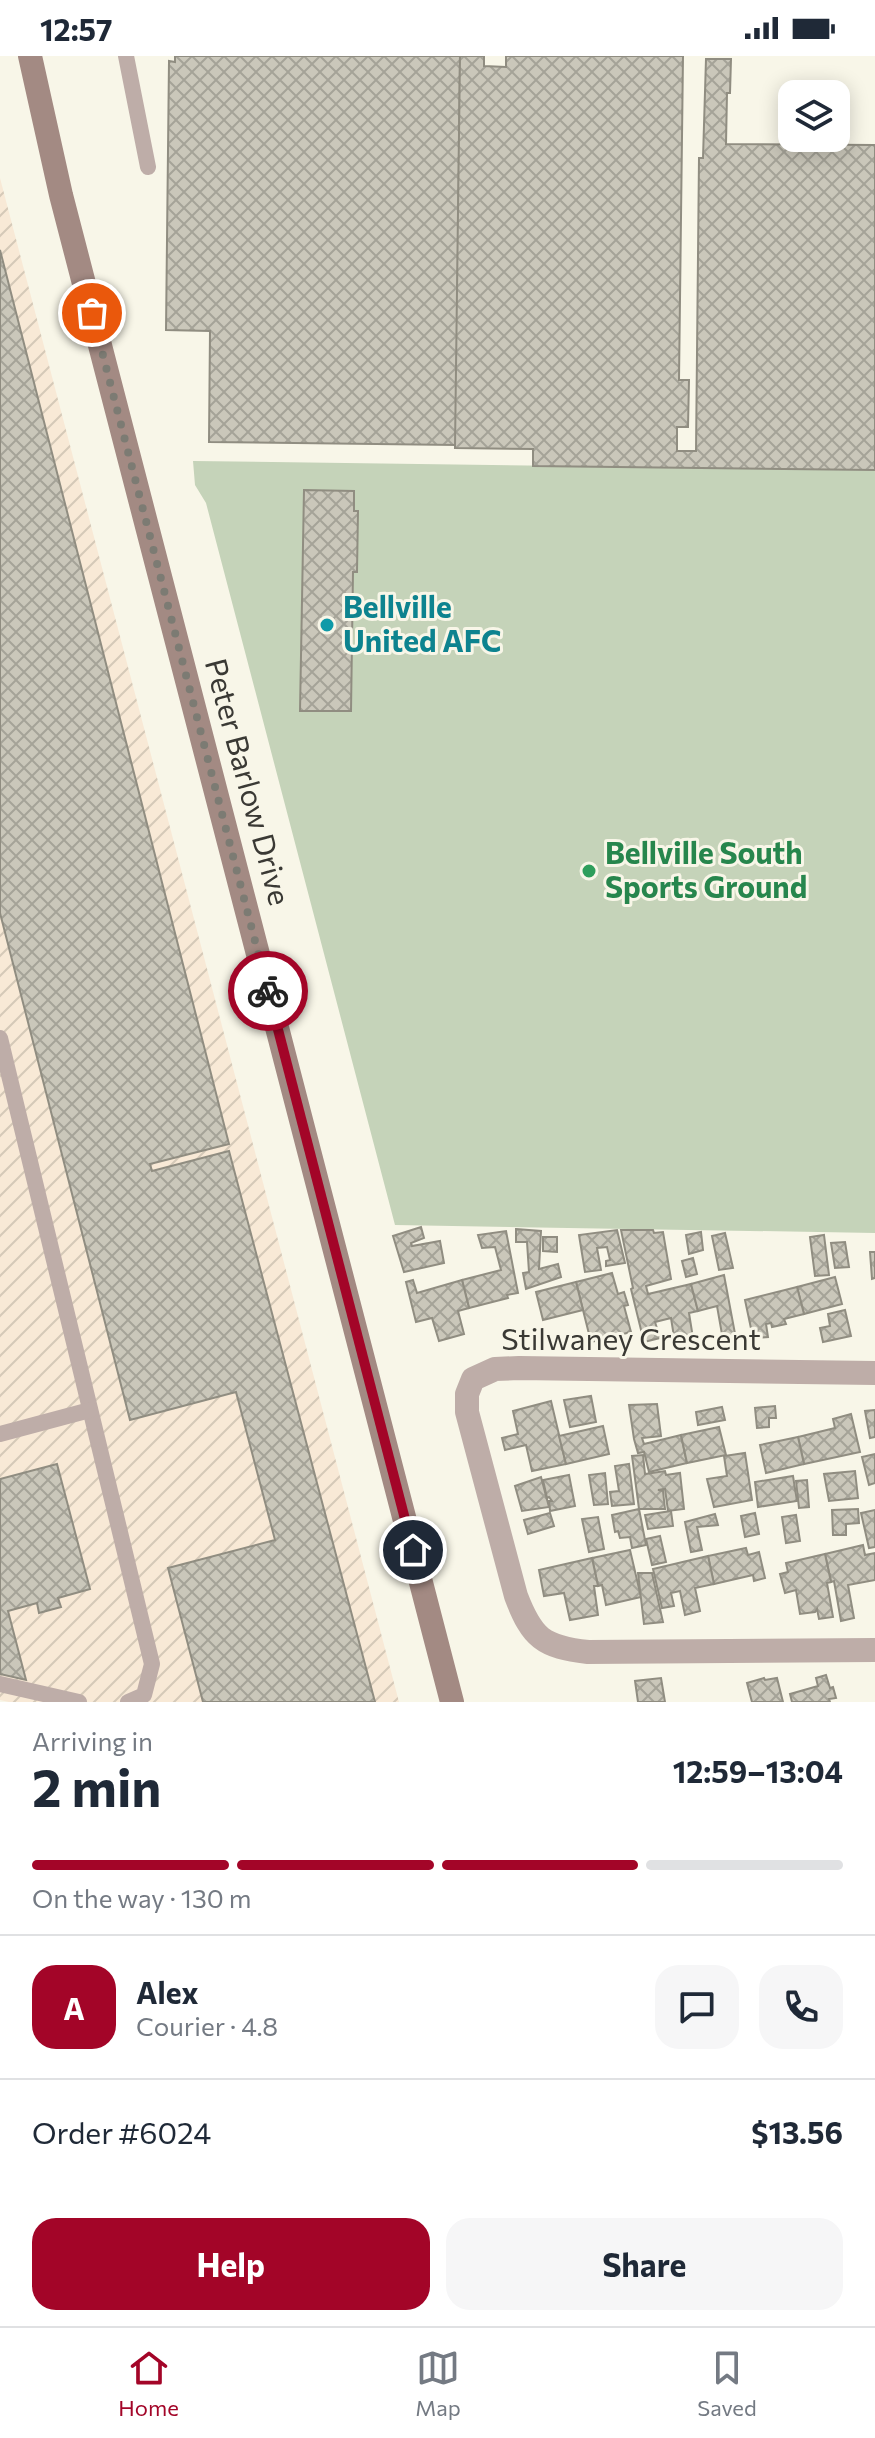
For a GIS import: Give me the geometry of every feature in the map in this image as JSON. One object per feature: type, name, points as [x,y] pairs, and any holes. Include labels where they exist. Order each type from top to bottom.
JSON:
[{"type":"street","name":"Peter Barlow Drive","points":[[31,58],[61,195],[452,1702]]},
{"type":"street","name":"Stilwaney Crescent","points":[[875,1373],[495,1369],[473,1379],[467,1394],[467,1412],[516,1596],[527,1624],[542,1639],[563,1649],[588,1652],[875,1650]]},
{"type":"lane","points":[[126,56],[148,167]]},
{"type":"lane","points":[[0,1038],[152,1664],[144,1695],[128,1702]]},
{"type":"lane","points":[[0,1434],[90,1410]]},
{"type":"lane","points":[[0,1684],[79,1702]]},
{"type":"shaded area","points":[[0,178],[399,1702],[0,1700]]},
{"type":"green space","name":"Bellville South Sports Ground","points":[[193,461],[875,470],[875,1233],[395,1225],[206,503],[195,485]]},
{"type":"building","points":[[175,56],[460,56],[456,445],[209,442],[210,331],[166,330],[169,61],[175,62]]},
{"type":"building","points":[[460,56],[484,56],[484,66],[506,67],[506,56],[683,56],[679,380],[689,380],[688,427],[677,427],[677,451],[696,451],[699,158],[703,158],[706,59],[731,59],[726,144],[778,144],[778,152],[850,152],[850,145],[875,145],[875,470],[533,466],[533,449],[455,448]]},
{"type":"building","points":[[0,250],[229,1144],[150,1164],[152,1171],[229,1151],[375,1702],[203,1702],[168,1568],[275,1540],[236,1392],[130,1420],[0,913]]},
{"type":"building","name":"Bellville United AFC","points":[[304,490],[354,491],[354,511],[358,511],[357,572],[353,572],[351,711],[300,711]]},
{"type":"building","points":[[421,1227],[424,1238],[411,1243],[412,1246],[440,1241],[444,1263],[404,1272],[393,1236]]},
{"type":"building","points":[[516,1229],[541,1231],[539,1269],[558,1264],[561,1277],[526,1289],[523,1273],[529,1272],[527,1242],[516,1242]]},
{"type":"building","points":[[617,1230],[625,1263],[606,1266],[606,1261],[610,1260],[607,1247],[597,1248],[601,1270],[585,1272],[579,1235]]},
{"type":"building","points":[[621,1230],[663,1232],[671,1279],[646,1286],[648,1294],[691,1284],[698,1311],[689,1313],[693,1338],[675,1343],[671,1318],[655,1322],[660,1338],[644,1342]]},
{"type":"building","points":[[506,1231],[518,1293],[469,1308],[462,1280],[501,1270],[495,1247],[482,1248],[478,1235]]},
{"type":"building","points":[[701,1232],[703,1250],[689,1254],[686,1235]]},
{"type":"building","points":[[725,1233],[733,1268],[719,1270],[712,1236]]},
{"type":"building","points":[[824,1235],[829,1275],[815,1276],[810,1237]]},
{"type":"building","points":[[543,1237],[557,1237],[557,1252],[543,1251]]},
{"type":"building","points":[[845,1242],[849,1267],[835,1268],[831,1243]]},
{"type":"building","points":[[870,1252],[875,1252],[875,1278],[872,1279]]},
{"type":"building","points":[[693,1258],[697,1274],[686,1277],[682,1261]]},
{"type":"building","points":[[612,1273],[618,1294],[624,1292],[628,1305],[624,1306],[631,1332],[591,1342],[576,1282]]},
{"type":"building","points":[[724,1275],[736,1339],[723,1340],[717,1306],[698,1311],[691,1284]]},
{"type":"building","points":[[835,1277],[842,1304],[804,1314],[797,1287]]},
{"type":"building","points":[[413,1280],[417,1293],[462,1280],[469,1308],[458,1311],[464,1334],[439,1341],[432,1318],[416,1322],[406,1282]]},
{"type":"building","points":[[576,1282],[583,1310],[543,1320],[536,1292]]},
{"type":"building","points":[[797,1287],[804,1314],[784,1319],[786,1324],[772,1327],[771,1323],[766,1324],[768,1337],[753,1338],[745,1300]]},
{"type":"building","points":[[845,1310],[851,1336],[823,1342],[820,1328],[830,1326],[828,1314]]},
{"type":"building","points":[[591,1396],[596,1422],[570,1427],[564,1400]]},
{"type":"building","points":[[551,1401],[566,1464],[532,1471],[526,1445],[505,1450],[502,1438],[518,1434],[513,1411]]},
{"type":"building","points":[[657,1404],[661,1436],[642,1438],[644,1444],[681,1435],[687,1463],[649,1472],[644,1452],[638,1453],[629,1405]]},
{"type":"building","points":[[775,1406],[776,1418],[769,1418],[769,1427],[757,1428],[755,1408]]},
{"type":"building","points":[[722,1407],[725,1420],[698,1425],[696,1412]]},
{"type":"building","points":[[875,1410],[875,1437],[870,1438],[865,1411]]},
{"type":"building","points":[[851,1414],[860,1452],[804,1464],[798,1437],[835,1428],[833,1419]]},
{"type":"building","points":[[603,1426],[609,1454],[566,1464],[559,1436]]},
{"type":"building","points":[[719,1427],[726,1455],[687,1463],[681,1435]]},
{"type":"building","points":[[798,1437],[804,1464],[766,1473],[760,1445]]},
{"type":"building","points":[[745,1453],[752,1500],[714,1507],[707,1479],[727,1476],[724,1456]]},
{"type":"building","points":[[875,1454],[875,1483],[869,1485],[862,1457]]},
{"type":"building","points":[[643,1455],[645,1474],[665,1471],[666,1475],[680,1473],[684,1509],[668,1511],[665,1489],[658,1490],[663,1491],[665,1509],[639,1509],[632,1456]]},
{"type":"building","points":[[57,1464],[90,1589],[58,1598],[61,1607],[39,1613],[37,1603],[8,1611],[26,1680],[0,1674],[0,1479]]},
{"type":"building","points":[[629,1464],[634,1504],[612,1506],[610,1492],[619,1491],[615,1466]]},
{"type":"building","points":[[855,1471],[858,1498],[829,1501],[824,1474]]},
{"type":"building","points":[[605,1473],[608,1504],[594,1505],[589,1475]]},
{"type":"building","points":[[569,1475],[575,1506],[550,1511],[549,1501],[552,1501],[547,1498],[543,1480]]},
{"type":"building","points":[[793,1476],[797,1501],[758,1507],[755,1482]]},
{"type":"building","points":[[541,1477],[549,1507],[522,1511],[515,1486]]},
{"type":"building","points":[[807,1480],[809,1507],[799,1508],[796,1481]]},
{"type":"building","points":[[639,1509],[646,1545],[632,1548],[630,1537],[620,1538],[618,1531],[615,1532],[612,1515]]},
{"type":"building","points":[[858,1509],[859,1523],[846,1524],[846,1535],[833,1535],[832,1510]]},
{"type":"building","points":[[875,1510],[875,1547],[869,1548],[861,1513]]},
{"type":"building","points":[[671,1511],[673,1526],[648,1529],[645,1515]]},
{"type":"building","points":[[550,1513],[554,1526],[528,1534],[524,1520]]},
{"type":"building","points":[[755,1513],[759,1534],[745,1537],[741,1516]]},
{"type":"building","points":[[715,1514],[718,1525],[697,1527],[702,1550],[691,1552],[685,1522]]},
{"type":"building","points":[[796,1515],[800,1541],[786,1543],[782,1517]]},
{"type":"building","points":[[598,1517],[604,1549],[589,1552],[582,1519]]},
{"type":"building","points":[[660,1536],[666,1562],[652,1565],[646,1539]]},
{"type":"building","points":[[863,1545],[865,1555],[875,1553],[875,1580],[848,1585],[854,1618],[841,1621],[834,1581],[831,1582],[825,1554]]},
{"type":"building","points":[[746,1548],[748,1555],[759,1552],[765,1578],[754,1581],[753,1575],[714,1584],[708,1556]]},
{"type":"building","points":[[630,1550],[641,1597],[606,1605],[592,1558]]},
{"type":"building","points":[[825,1554],[831,1582],[827,1583],[833,1617],[819,1619],[817,1609],[800,1614],[796,1590],[785,1593],[780,1574],[788,1572],[786,1563]]},
{"type":"building","points":[[708,1556],[714,1584],[695,1588],[700,1611],[685,1615],[680,1591],[671,1593],[674,1606],[662,1608],[653,1569]]},
{"type":"building","points":[[592,1558],[598,1586],[594,1586],[598,1615],[570,1620],[564,1593],[544,1596],[539,1570]]},
{"type":"building","points":[[638,1573],[652,1573],[663,1622],[644,1624]]},
{"type":"building","points":[[826,1675],[836,1698],[829,1699],[830,1702],[792,1702],[790,1694],[818,1686],[816,1678]]},
{"type":"building","points":[[661,1678],[665,1702],[638,1702],[635,1681]]},
{"type":"building","points":[[777,1678],[783,1702],[752,1702],[747,1683]]},
{"type":"way so far","points":[[92,313],[268,991]]},
{"type":"place","name":"Bellville United AFC","points":[[327,625]]},
{"type":"place","name":"Bellville South Sports Ground","points":[[589,871]]},
{"type":"route","points":[[268,991],[413,1550]]}]
